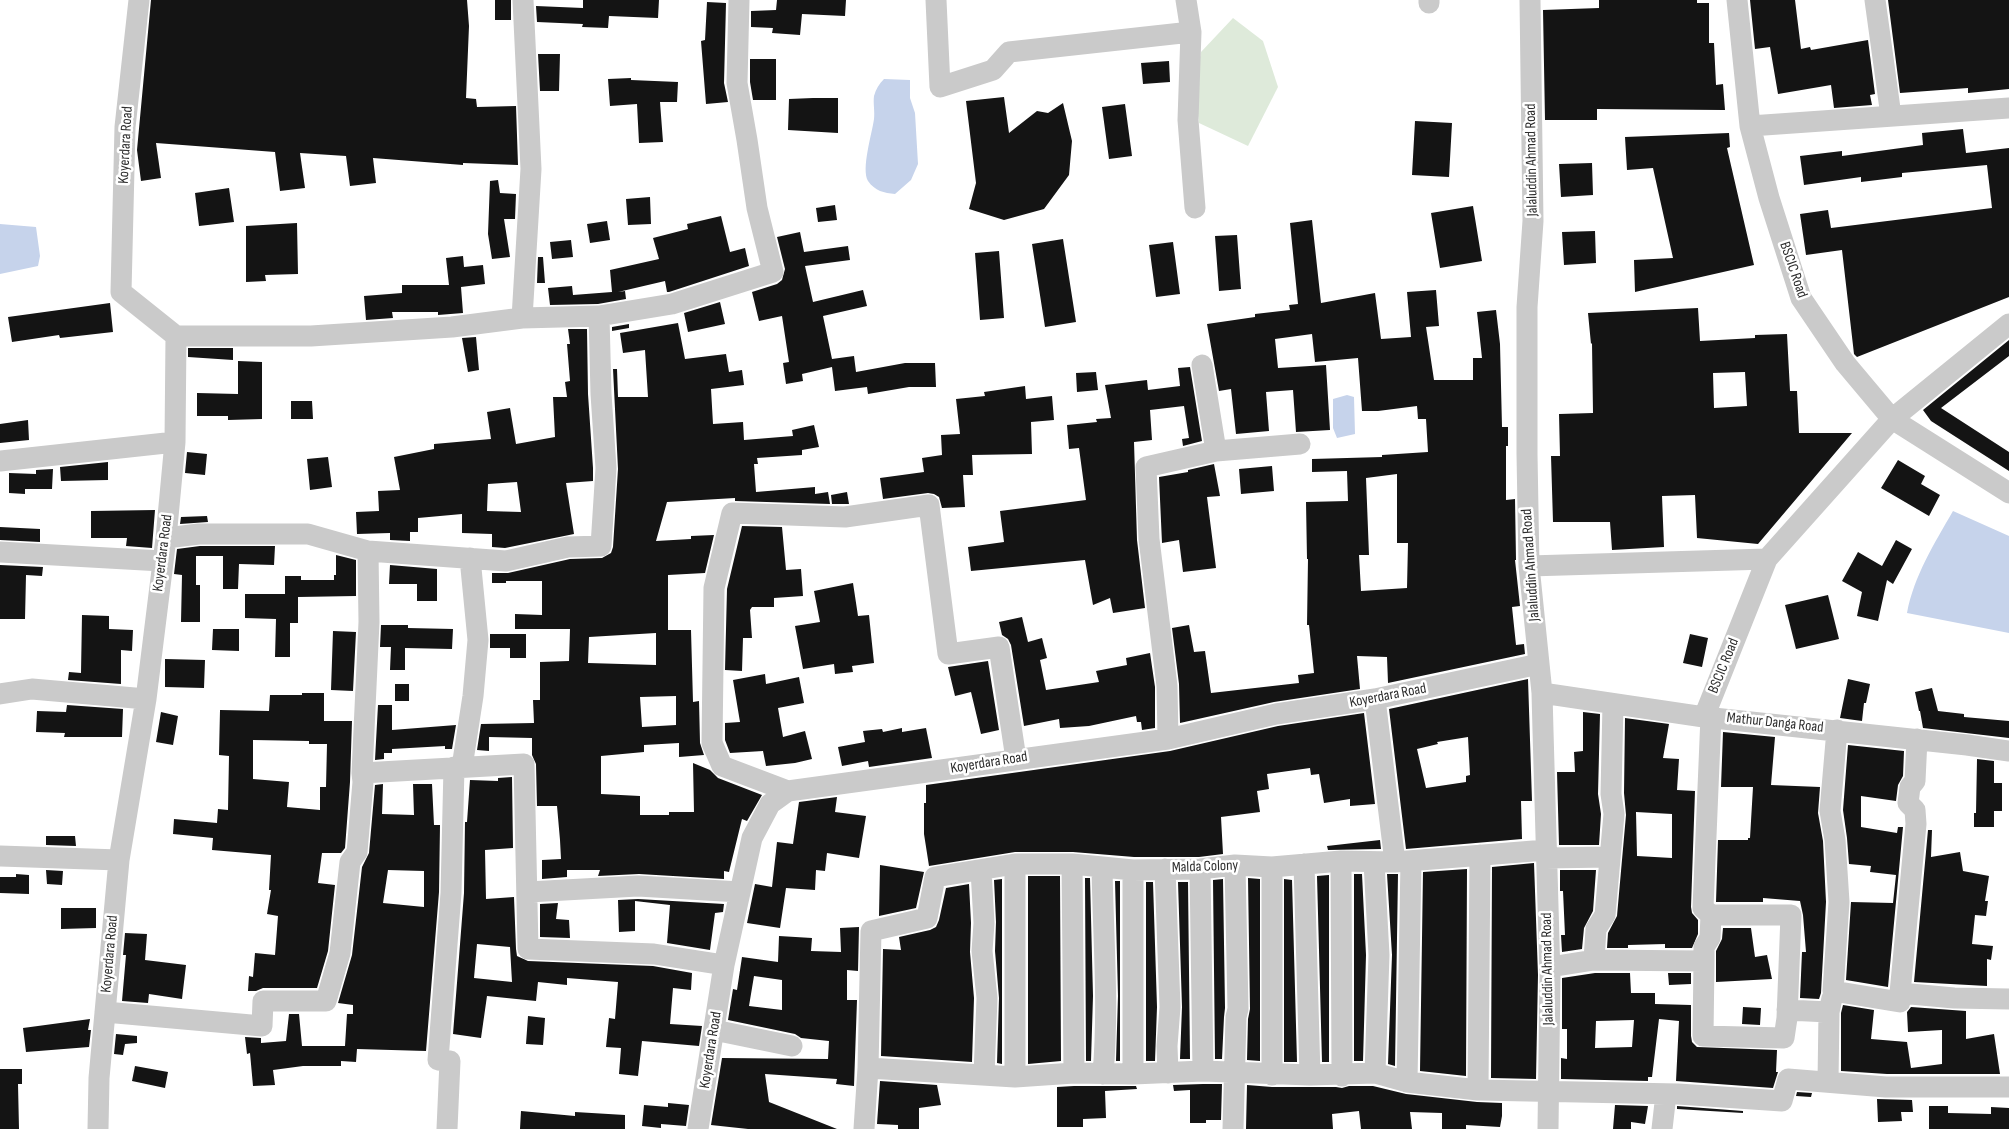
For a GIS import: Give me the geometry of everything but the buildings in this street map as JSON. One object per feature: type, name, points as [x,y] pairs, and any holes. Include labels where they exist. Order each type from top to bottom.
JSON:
[{"type":"street","name":"Koyerdara Road","points":[[98,1129],[99,1078],[104,1012],[119,860],[146,699],[166,538],[175,442],[176,336],[121,292],[125,127],[139,0]]},
{"type":"street","points":[[522,318],[531,170],[523,0]]},
{"type":"street","points":[[176,336],[311,336],[452,327],[522,318],[599,316],[672,304],[773,272],[757,208],[748,140],[737,83],[739,0]]},
{"type":"street","points":[[936,0],[940,87],[993,70],[1009,52],[1191,32]]},
{"type":"street","points":[[1186,0],[1191,32],[1188,120],[1195,208]]},
{"type":"street","name":"Jalaluddin Ahmad Road","points":[[1530,0],[1533,221],[1527,307],[1529,566],[1542,693],[1550,967],[1548,1129]]},
{"type":"street","name":"BSCIC Road","points":[[1737,0],[1750,126],[1769,198],[1801,298],[1845,362],[1892,419],[2009,493]]},
{"type":"street","points":[[1876,0],[1892,116]]},
{"type":"street","points":[[1750,126],[2009,108]]},
{"type":"street","points":[[166,538],[199,534],[308,534],[368,550],[506,561],[568,548],[601,546],[606,468],[599,316]]},
{"type":"street","name":"BSCIC Road","points":[[1787,1010],[1784,1038],[1703,1036],[1704,947],[1710,938],[1710,915],[1704,908],[1707,716],[1767,559],[1892,419],[2009,324]]},
{"type":"street","points":[[1202,365],[1216,451]]},
{"type":"street","points":[[0,461],[175,442]]},
{"type":"street","points":[[1168,739],[1167,686],[1149,539],[1146,467],[1216,451],[1300,444]]},
{"type":"street","points":[[788,792],[722,766],[712,743],[714,588],[732,513],[845,517],[929,505],[948,654],[999,647],[1016,759]]},
{"type":"street","points":[[104,1012],[262,1026],[262,1002],[326,1001],[340,954],[350,862],[356,852],[363,782],[369,622],[368,550]]},
{"type":"street","points":[[0,552],[162,561]]},
{"type":"street","points":[[448,1129],[450,1061],[438,1060],[451,893],[458,767],[473,696],[478,640],[470,558]]},
{"type":"street","points":[[1529,566],[1767,559]]},
{"type":"street","name":"Koyerdara Road","points":[[698,1129],[724,965],[752,838],[770,804],[788,792],[1168,739],[1276,714],[1375,700],[1539,664]]},
{"type":"street","points":[[0,694],[32,689],[146,699]]},
{"type":"street","name":"Mathur Danga Road","points":[[1542,693],[1707,716],[2009,751]]},
{"type":"street","points":[[1375,700],[1403,861],[1407,1082]]},
{"type":"street","points":[[1594,960],[1596,929],[1605,916],[1614,814],[1611,794],[1613,704]]},
{"type":"street","points":[[1828,1082],[1829,1012],[1833,991],[1839,902],[1835,840],[1830,811],[1837,730]]},
{"type":"street","points":[[1833,991],[1900,1002],[1916,824],[1915,810],[1908,803],[1910,787],[1915,781],[1918,739]]},
{"type":"street","points":[[362,773],[524,764],[528,948],[654,954],[724,965]]},
{"type":"street","name":"Malda Colony","points":[[868,1068],[871,931],[927,918],[935,877],[1015,864],[1072,864],[1133,870],[1200,869],[1235,865],[1272,867],[1341,861],[1403,861],[1480,855],[1546,854],[1609,857]]},
{"type":"street","points":[[1478,1090],[1480,855]]},
{"type":"street","points":[[0,856],[119,860]]},
{"type":"street","points":[[1341,861],[1342,1076]]},
{"type":"street","points":[[1374,862],[1379,955],[1375,1074]]},
{"type":"street","points":[[1015,864],[1015,1077]]},
{"type":"street","points":[[1072,864],[1074,1074]]},
{"type":"street","points":[[1304,864],[1310,1075]]},
{"type":"street","points":[[1233,1129],[1236,1017],[1238,1009],[1235,865]]},
{"type":"street","points":[[1102,867],[1105,970],[1105,1049],[1103,1074]]},
{"type":"street","points":[[1272,867],[1272,1075]]},
{"type":"street","points":[[1165,869],[1170,1007],[1167,1046],[1168,1073]]},
{"type":"street","points":[[1200,869],[1203,1071]]},
{"type":"street","points":[[981,870],[984,923],[982,951],[987,998],[984,1075]]},
{"type":"street","points":[[1133,870],[1133,1074]]},
{"type":"street","points":[[528,892],[638,886],[740,892]]},
{"type":"street","points":[[1710,915],[1791,915],[1787,1010],[1829,1012]]},
{"type":"street","points":[[1550,967],[1594,960],[1704,962]]},
{"type":"street","points":[[1900,993],[1954,998],[2009,999]]},
{"type":"street","points":[[714,1030],[792,1046]]},
{"type":"street","points":[[864,1129],[868,1068],[1015,1077],[1203,1071],[1272,1075],[1342,1076],[1375,1074],[1407,1082],[1478,1090],[1549,1090],[1666,1094],[1782,1101],[1788,1079],[1886,1087],[2009,1087]]},
{"type":"street","points":[[1662,1129],[1666,1094]]},
{"type":"green space","points":[[1233,18],[1263,41],[1278,87],[1248,146],[1199,123],[1195,87],[1201,52]]},
{"type":"water","points":[[884,79],[910,80],[910,98],[915,113],[918,164],[911,180],[895,194],[877,189],[868,181],[866,176],[866,160],[874,119],[874,96]]},
{"type":"water","points":[[0,224],[36,227],[40,256],[38,266],[0,274]]},
{"type":"water","points":[[1347,395],[1354,397],[1355,434],[1337,438],[1333,428],[1333,399]]},
{"type":"water","points":[[1953,511],[2009,536],[2009,633],[1907,613],[1914,586],[1932,548]]}]
